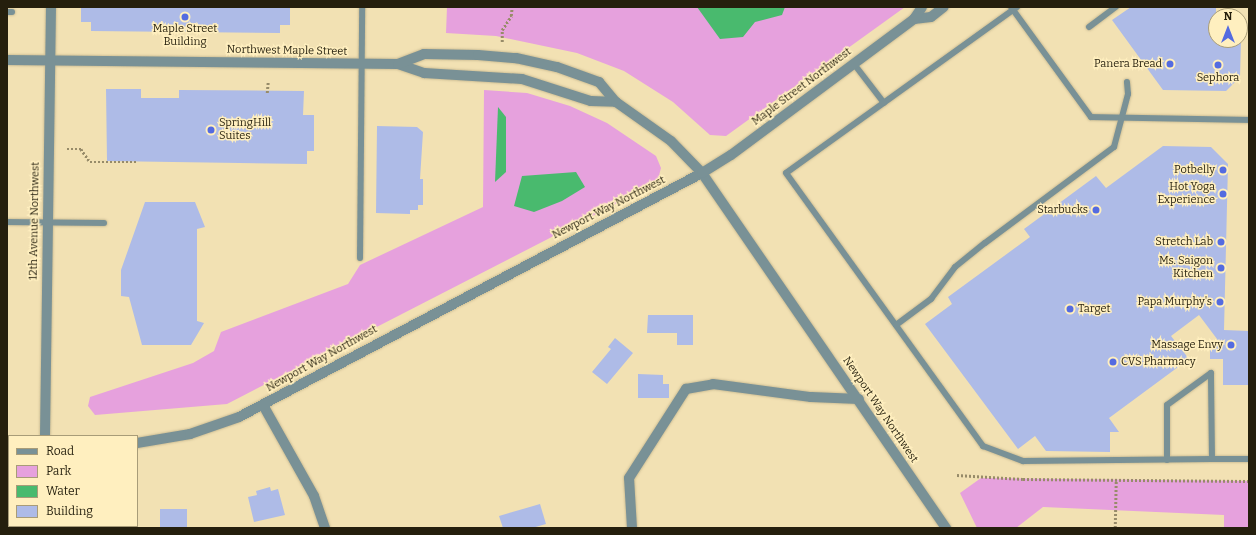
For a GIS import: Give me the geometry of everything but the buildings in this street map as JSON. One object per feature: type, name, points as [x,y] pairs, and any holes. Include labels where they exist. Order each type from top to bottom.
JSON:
[{"type":"street","name":"12th Avenue Northwest","points":[[45,435],[51,7]]},
{"type":"street","name":"Maple Street Northwest","points":[[702,173],[731,155],[914,19],[922,7]]},
{"type":"street","name":"Maple Street Northwest","points":[[914,19],[930,17],[944,7]]},
{"type":"street","name":"Northwest Maple Street","points":[[398,64],[424,54],[516,58],[557,67],[599,82],[616,102],[671,140],[702,173]]},
{"type":"street","name":"Northwest Maple Street","points":[[7,60],[398,64],[424,73],[522,79],[591,101],[616,102]]},
{"type":"street","name":"Newport Way Northwest","points":[[138,443],[196,432],[264,405],[702,173],[946,528]]},
{"type":"street","points":[[632,528],[629,478],[686,389],[713,384],[810,397],[858,399]]},
{"type":"street","points":[[264,405],[314,496],[325,528]]},
{"type":"lane","points":[[360,258],[362,7]]},
{"type":"lane","points":[[1089,27],[1116,7]]},
{"type":"lane","points":[[1249,120],[1091,117],[1014,8],[786,173],[983,446],[1023,460],[1249,460]]},
{"type":"lane","points":[[854,64],[884,103]]},
{"type":"lane","points":[[896,324],[931,299],[955,267],[985,242],[1114,147],[1123,118],[1127,82]]},
{"type":"lane","points":[[7,222],[104,223]]},
{"type":"lane","points":[[1167,460],[1167,404],[1211,373],[1212,460]]},
{"type":"path","points":[[502,42],[502,30],[511,16],[512,7]]},
{"type":"path","points":[[267,93],[268,82]]},
{"type":"path","points":[[67,149],[81,150],[90,162],[136,162]]},
{"type":"path","points":[[957,475],[1116,480],[1249,481]]},
{"type":"path","points":[[1115,528],[1116,480]]},
{"type":"green space","points":[[447,7],[905,7],[726,136],[710,135],[673,102],[624,71],[577,53],[496,36],[446,33]]},
{"type":"green space","points":[[484,90],[527,93],[570,106],[607,123],[656,156],[661,168],[658,179],[649,187],[227,404],[95,415],[88,406],[90,397],[193,363],[214,351],[221,332],[348,284],[360,265],[483,207]]},
{"type":"green space","points":[[981,478],[1249,481],[1249,528],[1224,528],[1224,515],[1043,507],[1016,528],[977,528],[960,493]]},
{"type":"water","points":[[697,7],[785,7],[782,15],[755,22],[743,37],[720,39]]},
{"type":"water","points":[[498,107],[506,117],[506,172],[495,182]]},
{"type":"water","points":[[576,172],[585,187],[562,201],[534,212],[514,206],[522,176]]},
{"type":"place","name":"Maple Street Building","points":[[185,17]]},
{"type":"place","name":"Panera Bread","points":[[1170,64]]},
{"type":"place","name":"Sephora","points":[[1218,65]]},
{"type":"place","name":"SpringHill Suites","points":[[211,130]]},
{"type":"place","name":"Potbelly","points":[[1223,170]]},
{"type":"place","name":"Hot Yoga Experience","points":[[1223,194]]},
{"type":"place","name":"Starbucks","points":[[1096,210]]},
{"type":"place","name":"Stretch Lab","points":[[1221,242]]},
{"type":"place","name":"Ms. Saigon Kitchen","points":[[1221,268]]},
{"type":"place","name":"Papa Murphy's","points":[[1220,302]]},
{"type":"place","name":"Target","points":[[1070,309]]},
{"type":"place","name":"Massage Envy","points":[[1231,345]]},
{"type":"place","name":"CVS Pharmacy","points":[[1113,362]]}]
